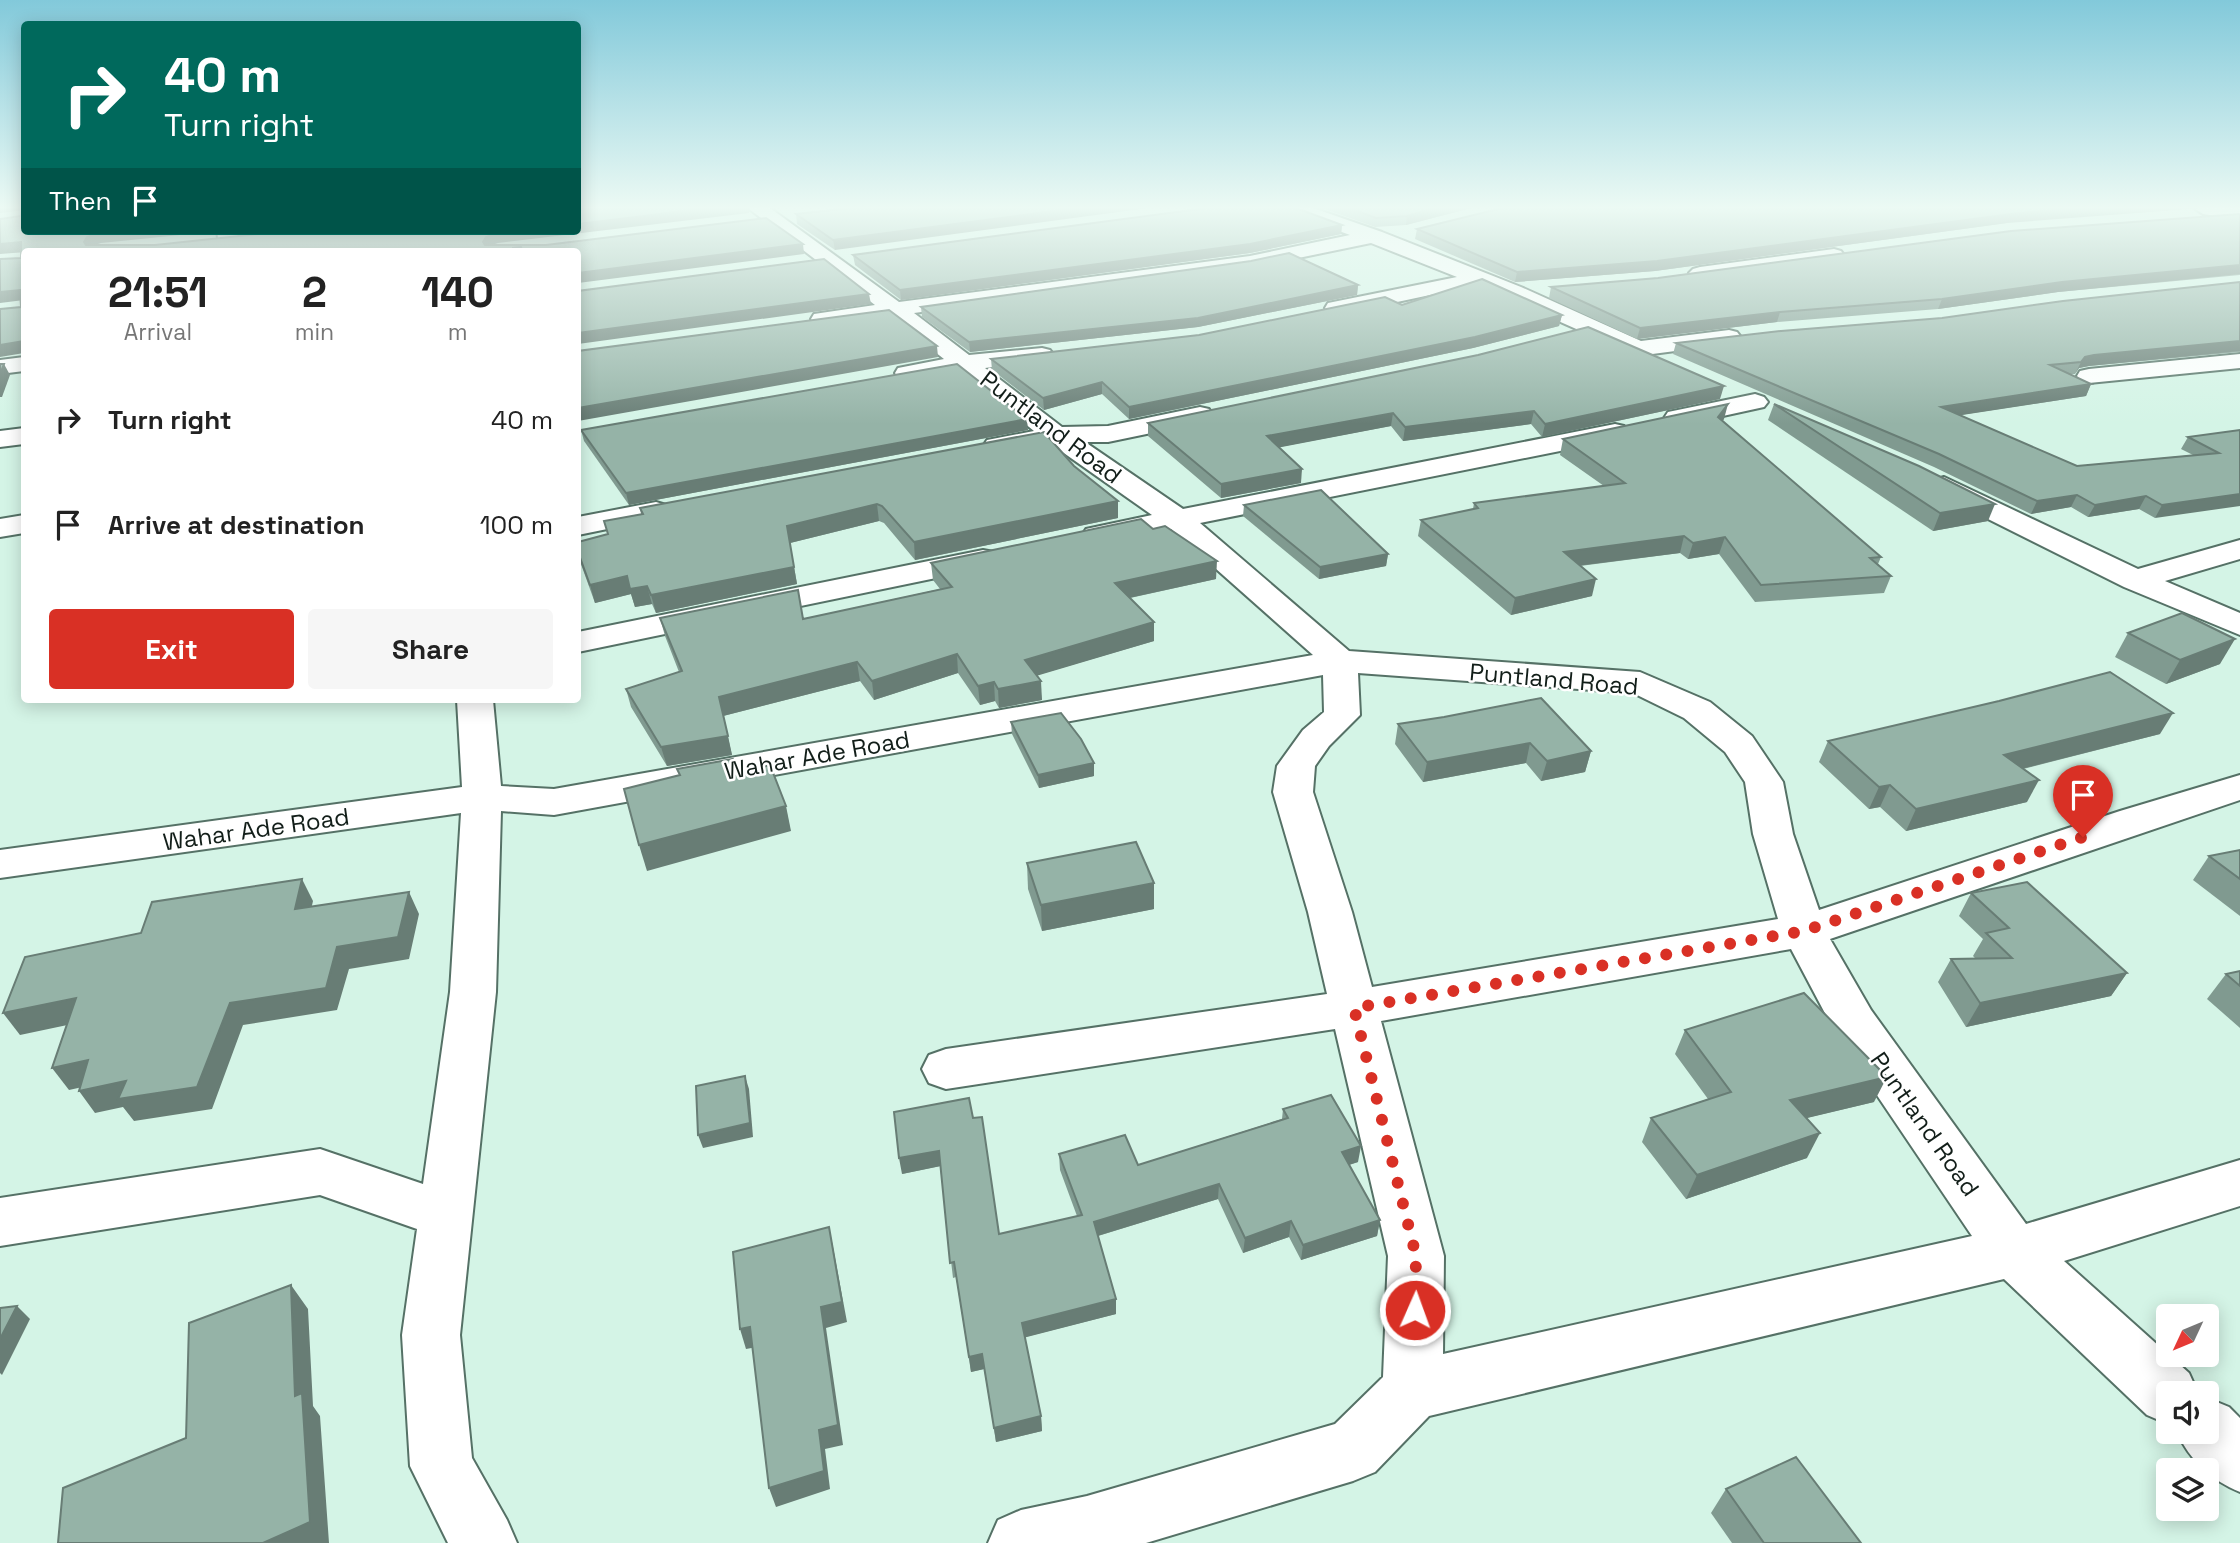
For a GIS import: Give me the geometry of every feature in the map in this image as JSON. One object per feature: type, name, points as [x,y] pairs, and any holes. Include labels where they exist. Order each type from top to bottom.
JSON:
[{"type":"street","name":"Puntland Road","points":[[857,280],[1056,435],[1176,518],[1340,661],[1640,683],[1697,710],[1739,744],[1764,782],[1773,834],[1804,931],[1854,1023],[2014,1252],[2156,1383]]},
{"type":"street","points":[[798,323],[1114,280]]},
{"type":"street","points":[[1317,312],[1471,280]]},
{"type":"street","points":[[1479,280],[1513,292],[1588,329],[1684,370]]},
{"type":"street","points":[[1513,292],[1551,288]]},
{"type":"street","points":[[1550,339],[1588,329]]},
{"type":"street","points":[[1637,349],[1752,335]]},
{"type":"street","points":[[882,377],[965,363],[1061,352]]},
{"type":"street","points":[[2089,376],[2240,361]]},
{"type":"street","points":[[0,367],[21,364]]},
{"type":"street","points":[[1076,540],[1644,426],[1767,407],[1720,386]]},
{"type":"street","points":[[974,451],[1056,435],[1108,434],[1230,409]]},
{"type":"street","points":[[0,439],[21,436]]},
{"type":"street","points":[[1923,475],[2136,580],[2240,625]]},
{"type":"street","points":[[581,525],[687,505]]},
{"type":"street","points":[[0,528],[21,524]]},
{"type":"street","points":[[2136,580],[2240,549]]},
{"type":"street","points":[[581,641],[1009,554]]},
{"type":"street","points":[[1340,661],[1342,715],[1316,738],[1296,766],[1293,792],[1330,912],[1416,1256],[1412,1390]]},
{"type":"street","name":"Wahar Ade Road","points":[[0,864],[482,797],[554,802],[1340,661]]},
{"type":"street","points":[[475,703],[482,797],[473,992],[431,1335],[441,1466],[484,1543]]},
{"type":"street","points":[[946,1069],[1354,1008],[1804,931],[2134,820],[2240,788]]},
{"type":"street","points":[[0,1222],[320,1171],[446,1216]]},
{"type":"street","points":[[1021,1543],[1087,1528],[1353,1450],[1412,1390],[2014,1252],[2240,1183]]},
{"type":"street","points":[[2219,1441],[2240,1461]]},
{"type":"building","points":[[0,280],[21,280],[21,307],[20,290],[0,292]]},
{"type":"building","points":[[663,280],[851,280],[869,294],[581,333],[581,291]]},
{"type":"building","points":[[887,280],[976,280],[900,290]]},
{"type":"building","points":[[1115,280],[1347,280],[1358,285],[1198,318],[969,342],[921,307]]},
{"type":"building","points":[[1484,280],[1562,315],[1475,337],[1129,407],[1102,382],[1043,398],[991,359],[1199,335],[1385,297],[1402,305]]},
{"type":"building","points":[[1634,280],[2083,280],[1942,299],[1780,312],[1640,328],[1551,287]]},
{"type":"building","points":[[2240,282],[2240,341],[2094,355],[2085,357],[2081,362],[2050,365],[2091,384],[1941,407],[2077,466],[2219,453],[2188,437],[2240,430],[2240,494],[2162,505],[2146,496],[2095,505],[2077,495],[2037,501],[1939,454],[1676,343],[1781,331],[1942,318],[2063,301]]},
{"type":"building","points":[[21,307],[21,342],[0,345],[0,309]]},
{"type":"building","points":[[889,310],[937,346],[581,407],[581,351]]},
{"type":"building","points":[[1588,327],[1724,386],[1545,424],[1534,411],[1405,427],[1393,413],[1267,436],[1302,469],[1221,484],[1148,423],[1478,355]]},
{"type":"building","points":[[957,364],[1027,419],[626,493],[581,430]]},
{"type":"building","points":[[1728,404],[1718,417],[1881,557],[1870,558],[1891,576],[1761,585],[1725,537],[1693,543],[1684,536],[1564,552],[1596,579],[1515,598],[1421,520],[1478,508],[1474,503],[1625,483],[1563,439]]},
{"type":"building","points":[[1774,404],[1919,466],[1995,504],[1940,513]]},
{"type":"building","points":[[1044,432],[1074,466],[1118,501],[914,542],[882,506],[877,504],[787,526],[794,567],[651,595],[647,586],[630,589],[627,576],[590,585],[581,560],[581,541],[608,534],[604,521],[643,514],[640,508]]},
{"type":"building","points":[[1321,490],[1388,554],[1320,567],[1244,505]]},
{"type":"building","points":[[1141,519],[1153,529],[1165,526],[1217,561],[1115,583],[1154,622],[1025,660],[1041,681],[998,689],[994,682],[978,686],[957,654],[872,681],[857,662],[719,697],[728,736],[661,747],[626,689],[682,671],[660,618],[798,590],[803,619],[952,587],[931,563]]},
{"type":"building","points":[[2182,613],[2235,639],[2180,660],[2128,633]]},
{"type":"building","points":[[2110,672],[2173,713],[2004,755],[2039,780],[1916,809],[1890,785],[1879,787],[1828,741],[1999,701]]},
{"type":"building","points":[[1541,698],[1591,751],[1547,761],[1530,743],[1427,762],[1398,724],[1444,717]]},
{"type":"building","points":[[1061,713],[1081,739],[1094,763],[1038,775],[1011,722]]},
{"type":"building","points":[[733,759],[737,774],[770,765],[786,806],[639,845],[624,789],[680,775],[677,769]]},
{"type":"building","points":[[1136,842],[1154,883],[1041,905],[1027,863]]},
{"type":"building","points":[[2240,850],[2240,879],[2209,856]]},
{"type":"building","points":[[302,879],[295,909],[409,892],[398,937],[337,947],[326,988],[230,1003],[197,1087],[118,1099],[126,1081],[79,1091],[88,1060],[52,1068],[76,998],[3,1013],[25,957],[141,933],[152,902]]},
{"type":"building","points":[[2027,882],[2127,973],[1980,1003],[1951,959],[2012,958],[1986,933],[2009,928],[1971,893]]},
{"type":"building","points":[[2240,971],[2240,986],[2226,974]]},
{"type":"building","points":[[1804,993],[1887,1077],[1790,1100],[1820,1133],[1697,1175],[1651,1118],[1731,1092],[1685,1030]]},
{"type":"building","points":[[745,1076],[750,1123],[698,1135],[696,1086]]},
{"type":"building","points":[[1331,1095],[1361,1146],[1342,1152],[1380,1220],[1303,1245],[1291,1221],[1245,1238],[1219,1184],[1094,1222],[1116,1299],[1022,1323],[1041,1416],[994,1428],[982,1354],[969,1357],[954,1262],[950,1263],[939,1151],[899,1158],[894,1112],[969,1098],[973,1118],[982,1117],[999,1234],[1082,1215],[1059,1154],[1125,1135],[1138,1165],[1288,1118],[1283,1109]]},
{"type":"building","points":[[829,1227],[842,1302],[821,1307],[838,1425],[819,1430],[824,1471],[769,1488],[750,1327],[740,1329],[733,1252]]},
{"type":"building","points":[[291,1285],[295,1396],[302,1393],[310,1522],[263,1543],[58,1543],[63,1488],[186,1438],[189,1323]]},
{"type":"building","points":[[17,1306],[0,1339],[0,1308]]},
{"type":"building","points":[[1796,1457],[1861,1543],[1764,1543],[1726,1489]]},
{"type":"route","points":[[1415,1310],[1416,1256],[1354,1008],[1804,931],[2083,837]]}]
